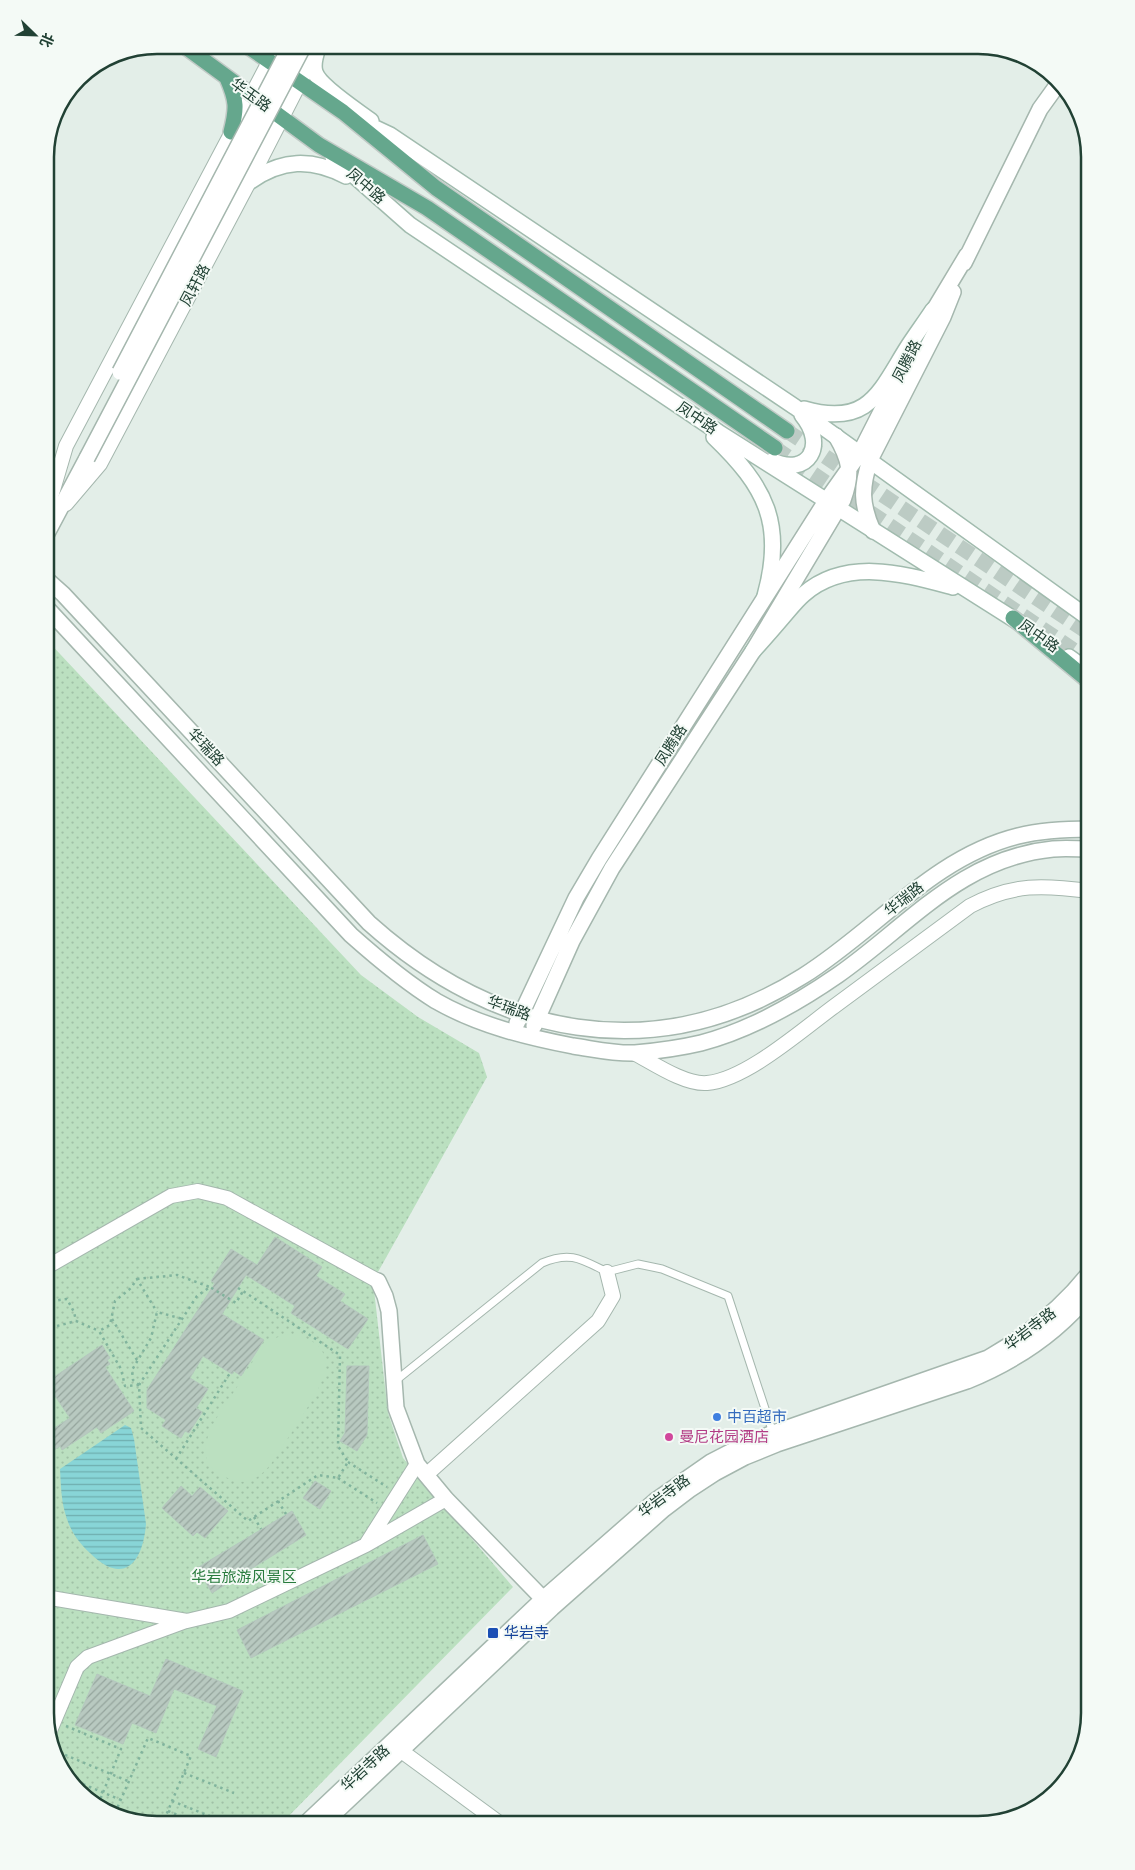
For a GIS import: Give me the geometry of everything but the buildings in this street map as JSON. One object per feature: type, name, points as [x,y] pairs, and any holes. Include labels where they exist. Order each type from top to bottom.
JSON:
[{"type":"main road","name":"华玉路","points":[[195,54],[319,145],[426,208],[775,448]]},
{"type":"main road","points":[[259,54],[343,112],[436,188],[787,431]]},
{"type":"main road","points":[[227,77],[235,97],[236,113],[231,132]]},
{"type":"main road","points":[[1013,618],[1081,675]]},
{"type":"street","name":"凤轩路","points":[[54,495],[66,446],[273,54]]},
{"type":"street","name":"凤轩路","points":[[83,455],[286,54]]},
{"type":"street","name":"凤轩路","points":[[54,506],[299,54]]},
{"type":"street","name":"凤轩路","points":[[54,510],[100,464],[314,54]]},
{"type":"street","points":[[316,54],[314,62],[315,73],[327,87],[390,135],[795,406],[1081,612]]},
{"type":"street","points":[[873,530],[862,500],[866,472],[865,456],[943,318],[967,255],[1052,85]]},
{"type":"street","points":[[1040,108],[1055,88]]},
{"type":"street","points":[[343,112],[390,135]]},
{"type":"street","name":"凤中路","points":[[319,145],[410,225],[718,432],[1013,618],[1081,666]]},
{"type":"street","points":[[249,182],[261,173],[274,168],[307,162],[328,167],[366,187]]},
{"type":"street","name":"凤腾路","points":[[849,468],[865,456],[934,310],[967,255]]},
{"type":"street","points":[[795,406],[815,412],[838,414],[860,408],[871,401],[888,382],[909,344],[934,310]]},
{"type":"street","points":[[718,432],[782,465],[793,466],[802,463],[810,456],[815,438],[808,422],[795,406]]},
{"type":"street","points":[[690,413],[738,460],[756,485],[763,500],[773,535],[772,572],[765,596]]},
{"type":"street","name":"凤腾路","points":[[513,1032],[576,898],[599,859],[765,596],[832,505],[846,490],[849,468],[848,459],[836,436]]},
{"type":"street","name":"凤腾路","points":[[530,1037],[572,941],[612,868],[753,651],[832,505]]},
{"type":"street","points":[[753,651],[804,594],[824,580],[847,572],[880,571],[911,576],[970,592]]},
{"type":"street","name":"华瑞路","points":[[54,586],[369,923],[421,966],[451,984],[481,998],[537,1019],[593,1029],[633,1031],[670,1028],[704,1021],[774,993],[803,976],[918,887],[949,866],[982,848],[1017,836],[1054,830],[1081,829]]},
{"type":"street","name":"华瑞路","points":[[54,616],[351,935],[380,961],[408,983],[437,1002],[468,1016],[530,1037],[598,1050],[634,1053],[702,1043],[745,1028],[781,1011],[840,973],[926,904],[957,882],[990,865],[1018,855],[1053,849],[1081,849]]},
{"type":"street","points":[[634,1053],[686,1080],[696,1083],[707,1083],[728,1077],[768,1055],[970,906],[984,898],[1000,892],[1037,887],[1081,890]]},
{"type":"street","points":[[54,1263],[171,1196],[198,1191],[227,1198],[378,1281],[389,1311],[396,1408],[422,1469],[446,1499],[547,1603]]},
{"type":"street","points":[[366,1545],[398,1493],[422,1469],[598,1321],[613,1296],[607,1272]]},
{"type":"street","name":"华岩寺路","points":[[314,1816],[547,1603],[690,1490],[775,1439],[988,1358],[1018,1340],[1052,1314],[1081,1283]]},
{"type":"street","name":"华岩寺路","points":[[775,1439],[968,1382],[1018,1358],[1063,1323],[1081,1303]]},
{"type":"street","points":[[55,1722],[77,1667],[88,1657],[187,1621],[229,1612],[366,1545],[446,1499]]},
{"type":"street","points":[[54,1599],[187,1621]]},
{"type":"street","name":"华岩寺路","points":[[331,1816],[547,1603]]},
{"type":"street","points":[[400,1750],[490,1816]]},
{"type":"lane","points":[[394,1382],[542,1263],[557,1257],[570,1257],[607,1272],[638,1264],[662,1269],[728,1296],[775,1439]]},
{"type":"path","points":[[137,1279],[177,1275],[210,1287],[236,1303],[243,1291]]},
{"type":"path","points":[[137,1279],[157,1312],[183,1319]]},
{"type":"path","points":[[99,1331],[110,1325],[115,1300],[131,1288],[137,1279]]},
{"type":"path","points":[[210,1287],[197,1296],[139,1385],[141,1428],[248,1521],[318,1475],[338,1478],[388,1510]]},
{"type":"path","points":[[238,1288],[340,1354],[338,1446],[348,1462],[398,1493]]},
{"type":"path","points":[[54,1301],[67,1299],[74,1312],[76,1321]]},
{"type":"path","points":[[139,1385],[133,1380],[132,1370],[150,1338],[157,1312]]},
{"type":"path","points":[[112,1319],[137,1360]]},
{"type":"path","points":[[54,1325],[57,1326],[76,1321],[99,1331],[122,1369],[125,1386],[139,1385]]},
{"type":"path","points":[[176,1459],[230,1373]]},
{"type":"path","points":[[338,1478],[348,1462]]},
{"type":"path","points":[[278,1501],[286,1514]]},
{"type":"path","points":[[254,1517],[261,1529]]},
{"type":"path","points":[[62,1725],[121,1749],[100,1800]]},
{"type":"path","points":[[117,1809],[148,1738],[191,1756],[166,1816]]},
{"type":"path","points":[[62,1754],[129,1781]]},
{"type":"path","points":[[184,1772],[234,1793]]},
{"type":"path","points":[[81,1783],[121,1800]]},
{"type":"path","points":[[172,1801],[208,1816]]},
{"type":"path","points":[[168,1811],[180,1816]]},
{"type":"green space","name":"华岩旅游风景区","points":[[54,648],[361,975],[418,1017],[479,1053],[487,1077],[373,1281],[388,1413],[403,1458],[513,1587],[289,1816],[150,1816],[123,1811],[99,1799],[89,1791],[71,1771],[64,1759],[57,1740],[54,1714]]},
{"type":"green space","points":[[292,1334],[311,1341],[322,1350],[325,1362],[324,1375],[311,1403],[263,1473],[249,1481],[235,1481],[218,1473],[209,1464],[206,1454],[211,1430],[224,1406],[261,1351],[276,1338]]},
{"type":"water","points":[[125,1425],[131,1428],[134,1439],[146,1524],[141,1549],[136,1559],[122,1569],[113,1568],[102,1563],[79,1542],[73,1533],[64,1506],[60,1469]]},
{"type":"tunnel","points":[[787,431],[1081,628]]},
{"type":"tunnel","points":[[775,448],[1081,655]]},
{"type":"place","name":"中百超市","points":[[717,1417]]},
{"type":"place","name":"曼尼花园酒店","points":[[669,1437]]},
{"type":"place","name":"华岩寺","points":[[493,1633]]}]
